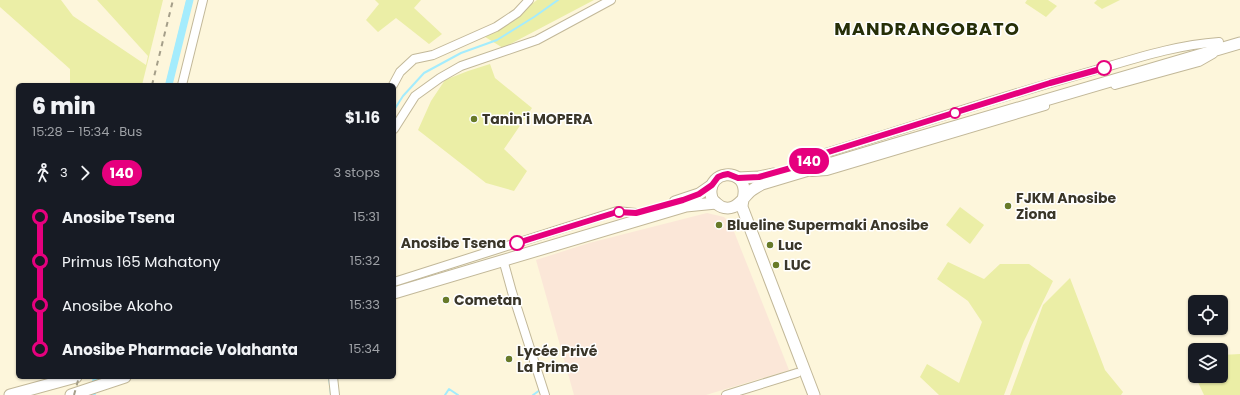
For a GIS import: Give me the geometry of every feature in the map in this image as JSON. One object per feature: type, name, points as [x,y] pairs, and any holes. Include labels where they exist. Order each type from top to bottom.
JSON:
[{"type":"main road","points":[[1221,45],[1240,35]]},
{"type":"main road","points":[[730,208],[737,205],[751,190],[800,169],[1162,58],[1221,45],[1240,43]]},
{"type":"main road","points":[[396,286],[683,200],[699,194],[712,185],[718,177],[723,175],[728,174],[738,178],[759,177],[800,169]]},
{"type":"main road","points":[[738,178],[743,185],[744,190],[742,207],[814,395]]},
{"type":"main road","points":[[712,185],[711,194],[716,203],[720,206],[730,208],[738,215],[806,395]]},
{"type":"main road","points":[[396,292],[686,206],[716,203]]},
{"type":"main road","points":[[10,395],[69,379]]},
{"type":"main road","points":[[72,395],[118,379]]},
{"type":"street","points":[[182,83],[203,0]]},
{"type":"street","points":[[394,83],[400,72],[414,58],[433,55],[496,27],[517,13],[529,0]]},
{"type":"street","points":[[396,126],[415,96],[440,78],[461,66],[537,40],[611,0]]},
{"type":"street","points":[[396,281],[617,212],[636,213]]},
{"type":"street","points":[[504,263],[545,395]]},
{"type":"street","points":[[726,395],[797,373]]},
{"type":"street","points":[[333,379],[335,395]]},
{"type":"shaded area","points":[[707,213],[724,217],[731,224],[789,370],[706,395],[574,395],[536,260],[589,243]]},
{"type":"green space","points":[[0,0],[61,0],[73,16],[146,65],[148,56],[97,0],[163,0],[142,83],[70,83],[70,69],[0,7]]},
{"type":"green space","points":[[375,0],[421,0],[414,8],[442,34],[429,44],[396,18],[378,32],[366,20],[379,4]]},
{"type":"green space","points":[[537,0],[594,0],[503,48],[482,35],[504,25]]},
{"type":"green space","points":[[1027,0],[1048,0],[1057,6],[1046,17],[1025,3]]},
{"type":"green space","points":[[1097,0],[1120,0],[1102,9],[1094,3]]},
{"type":"green space","name":"Tanin'i MOPERA","points":[[490,64],[495,78],[532,108],[504,149],[527,171],[514,191],[486,183],[418,130],[431,101],[445,80]]},
{"type":"green space","points":[[960,207],[984,225],[970,244],[946,225]]},
{"type":"green space","points":[[948,262],[984,279],[1000,264],[1029,264],[1053,281],[1024,341],[1004,395],[939,395],[920,377],[927,364],[959,383],[982,322],[968,301],[937,279]]},
{"type":"green space","points":[[1070,278],[1105,370],[1123,392],[1121,395],[1010,395],[1043,305]]},
{"type":"green space","points":[[1240,354],[1240,395],[1204,395],[1198,383],[1228,383],[1228,355]]},
{"type":"waterway","points":[[166,83],[187,0]]},
{"type":"waterway","points":[[169,83],[190,0]]},
{"type":"waterway","points":[[396,107],[403,96],[424,73],[461,53],[497,40],[558,0]]},
{"type":"waterway","points":[[93,384],[94,379]]},
{"type":"waterway","points":[[92,395],[96,379]]},
{"type":"waterway","points":[[329,379],[331,395]]},
{"type":"waterway","points":[[445,395],[449,389],[458,395]]},
{"type":"waterway","points":[[533,395],[540,390]]},
{"type":"railway","points":[[152,83],[173,0]]},
{"type":"railway","points":[[74,395],[78,379]]},
{"type":"bus line","name":"140","points":[[517,243],[617,212],[636,213],[683,200],[699,194],[712,185],[718,177],[723,175],[728,174],[738,178],[759,177],[798,166],[822,154],[1050,83],[1104,68]]},
{"type":"place","name":"Tanin'i MOPERA","points":[[474,119]]},
{"type":"place","name":"FJKM Anosibe Ziona","points":[[1008,206]]},
{"type":"place","name":"Blueline Supermaki Anosibe","points":[[719,225]]},
{"type":"place","name":"Anosibe Tsena","points":[[517,243]]},
{"type":"place","name":"Luc","points":[[770,245]]},
{"type":"place","name":"LUC","points":[[776,265]]},
{"type":"place","name":"Cometan","points":[[446,300]]},
{"type":"place","name":"Lycée Privé La Prime","points":[[509,359]]},
{"type":"district","name":"MANDRANGOBATO","points":[[927,29]]}]
